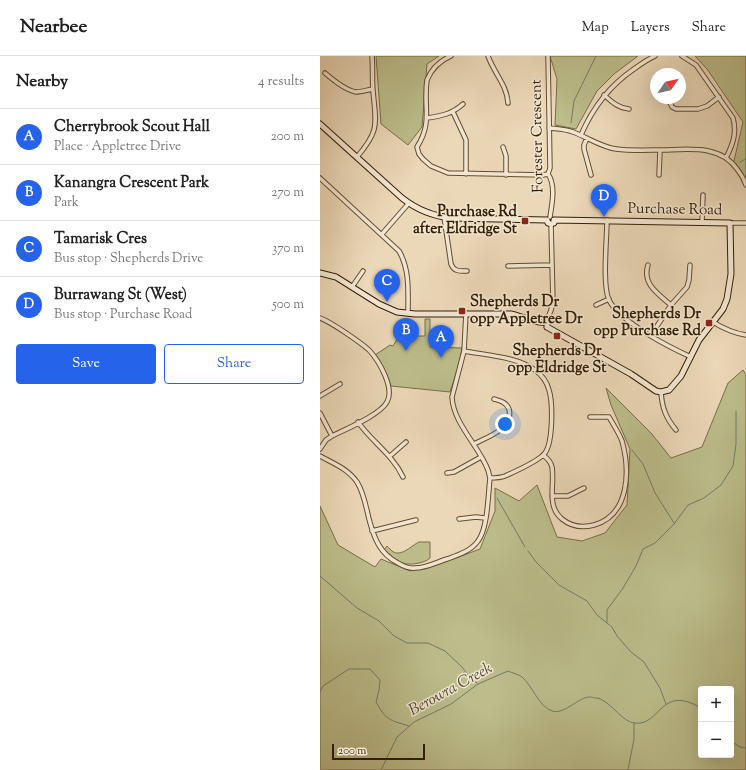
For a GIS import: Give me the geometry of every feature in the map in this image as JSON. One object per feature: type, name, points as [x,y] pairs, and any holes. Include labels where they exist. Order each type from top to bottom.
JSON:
[{"type":"main road","name":"Purchase Road","points":[[320,124],[409,203],[426,212],[444,217],[730,223]]},
{"type":"main road","points":[[320,273],[336,277],[393,311],[408,314],[511,314],[523,316],[545,324],[631,374],[652,389],[661,392],[669,390],[677,382],[699,340],[724,306],[729,292],[731,274],[730,223]]},
{"type":"street","points":[[357,157],[370,140],[375,128],[376,116],[372,56]]},
{"type":"street","points":[[451,56],[437,64],[430,75],[426,87],[427,118],[425,133],[417,147],[419,154],[431,166],[448,173],[506,175],[548,174]]},
{"type":"street","points":[[488,56],[492,66],[506,88],[508,103]]},
{"type":"street","name":"Forester Crescent","points":[[545,324],[553,302],[551,220],[552,188],[551,180],[548,174],[550,171],[548,56]]},
{"type":"street","points":[[581,135],[587,120],[609,88],[626,74],[655,56]]},
{"type":"street","points":[[682,56],[696,65],[733,118],[735,126],[733,143],[726,158]]},
{"type":"street","points":[[325,73],[331,79],[350,90],[358,92],[373,89]]},
{"type":"street","points":[[604,95],[617,106],[623,109],[629,109]]},
{"type":"street","points":[[670,104],[672,108],[676,110],[702,108],[719,98]]},
{"type":"street","points":[[427,118],[442,116],[454,112],[463,104]]},
{"type":"street","points":[[454,112],[466,140],[466,174]]},
{"type":"street","points":[[549,128],[564,129],[614,148],[703,150],[718,154],[726,158],[736,167],[746,185]]},
{"type":"street","points":[[587,138],[584,149],[591,175]]},
{"type":"street","points":[[504,147],[506,156],[506,175]]},
{"type":"street","points":[[659,175],[660,150]]},
{"type":"street","points":[[320,178],[399,251],[404,260],[408,279],[408,314]]},
{"type":"street","points":[[702,222],[703,196]]},
{"type":"street","points":[[382,234],[409,203]]},
{"type":"street","points":[[444,217],[451,264],[456,270],[467,271]]},
{"type":"street","points":[[607,220],[606,279],[609,299],[622,316],[671,348],[691,357]]},
{"type":"street","name":"Purchase Road","points":[[730,223],[746,224]]},
{"type":"street","points":[[508,266],[552,265]]},
{"type":"street","points":[[648,265],[646,272],[651,286],[671,305]]},
{"type":"street","points":[[651,335],[671,305],[686,287],[689,280],[690,265]]},
{"type":"street","points":[[352,287],[363,271]]},
{"type":"street","points":[[596,304],[609,299]]},
{"type":"street","points":[[320,456],[344,469],[357,482],[364,498],[372,531],[379,547],[390,559],[409,568],[427,566],[461,554],[479,540],[482,535],[490,478],[488,470],[474,444],[457,417],[453,404],[454,391],[464,351],[466,314]]},
{"type":"street","points":[[320,318],[370,352],[376,359],[390,390],[389,396],[383,408],[332,436],[326,440],[320,449]]},
{"type":"street","points":[[713,322],[724,329],[746,335]]},
{"type":"street","points":[[464,351],[517,361],[534,369],[546,381],[550,396],[551,436],[550,443],[544,455],[505,476],[490,478]]},
{"type":"street","points":[[320,396],[340,384]]},
{"type":"street","points":[[661,392],[663,410],[676,430]]},
{"type":"street","points":[[474,444],[501,430],[509,419],[510,413],[508,406],[503,401],[494,399]]},
{"type":"street","points":[[320,413],[332,436]]},
{"type":"street","points":[[544,455],[549,460],[552,467],[552,502],[556,512],[564,520],[575,526],[597,524],[607,518],[619,506],[625,491],[625,457],[622,440],[609,417],[590,417]]},
{"type":"street","points":[[358,422],[366,433],[390,456],[399,468],[403,477]]},
{"type":"street","points":[[390,456],[406,442]]},
{"type":"street","points":[[447,473],[454,472],[481,457]]},
{"type":"street","points":[[552,496],[568,496],[584,488]]},
{"type":"street","points":[[459,519],[476,517],[485,518]]},
{"type":"street","points":[[372,531],[416,520]]},
{"type":"green space","points":[[376,56],[439,56],[427,64],[422,127],[408,145],[381,124]]},
{"type":"green space","points":[[550,56],[638,56],[614,74],[597,91],[576,129],[555,125],[557,79]]},
{"type":"green space","points":[[695,56],[746,56],[746,184],[733,165],[743,122],[707,69]]},
{"type":"green space","points":[[425,319],[430,319],[430,347],[462,348],[459,365],[450,392],[391,386],[375,355],[390,345],[393,346],[399,336],[425,336]]},
{"type":"green space","points":[[743,370],[746,375],[746,770],[320,770],[320,506],[338,545],[375,567],[381,559],[410,571],[448,561],[480,549],[495,511],[495,488],[519,501],[537,485],[557,537],[582,541],[605,533],[627,505],[630,449],[611,405],[606,388],[651,433],[671,458],[702,447],[728,383]]},
{"type":"green space","points":[[419,542],[430,542],[430,558],[419,563],[408,564],[400,562],[384,550],[387,546],[395,553],[399,553]]},
{"type":"waterway","points":[[571,123],[574,101],[596,56]]},
{"type":"waterway","points":[[740,162],[746,159]]},
{"type":"waterway","points":[[607,622],[607,610],[623,588],[636,566],[643,549],[655,543],[674,524],[688,505],[704,498],[721,485],[733,466],[736,444],[736,411]]},
{"type":"waterway","points":[[632,450],[643,464],[655,493],[674,523]]},
{"type":"waterway","points":[[497,498],[525,547]]},
{"type":"waterway","points":[[528,551],[536,562],[559,585],[587,601],[597,615],[612,627],[617,636],[631,652],[644,662],[660,688],[666,704]]},
{"type":"waterway","points":[[320,576],[357,608],[379,621],[394,636],[407,643],[428,643],[445,651],[462,667],[470,678],[477,683]]},
{"type":"waterway","name":"Berowra Creek","points":[[320,692],[323,686],[349,669],[370,669],[380,680],[376,702],[386,716],[392,721],[409,726]]},
{"type":"waterway","name":"Berowra Creek","points":[[381,770],[397,737],[414,722],[451,704],[478,684],[508,671],[522,677],[539,701],[547,709],[556,712],[561,711],[584,698],[592,697],[599,698],[606,702],[625,719],[634,723],[643,722],[650,719],[669,703],[677,700],[698,707]]},
{"type":"waterway","points":[[628,770],[634,739],[634,723]]},
{"type":"waterway","name":"Berowra Creek","points":[[734,743],[740,747],[746,748]]},
{"type":"place","name":"Burrawang St (West)","points":[[604,217]]},
{"type":"place","name":"Purchase Rd after Eldridge St","points":[[525,221]]},
{"type":"place","name":"Tamarisk Cres","points":[[387,302]]},
{"type":"place","name":"Shepherds Dr opp Appletree Dr","points":[[462,311]]},
{"type":"place","name":"Shepherds Dr opp Purchase Rd","points":[[709,323]]},
{"type":"place","name":"Shepherds Dr opp Eldridge St","points":[[557,336]]},
{"type":"place","name":"Kanangra Crescent Park","points":[[406,351]]},
{"type":"place","name":"Cherrybrook Scout Hall","points":[[441,358]]}]
